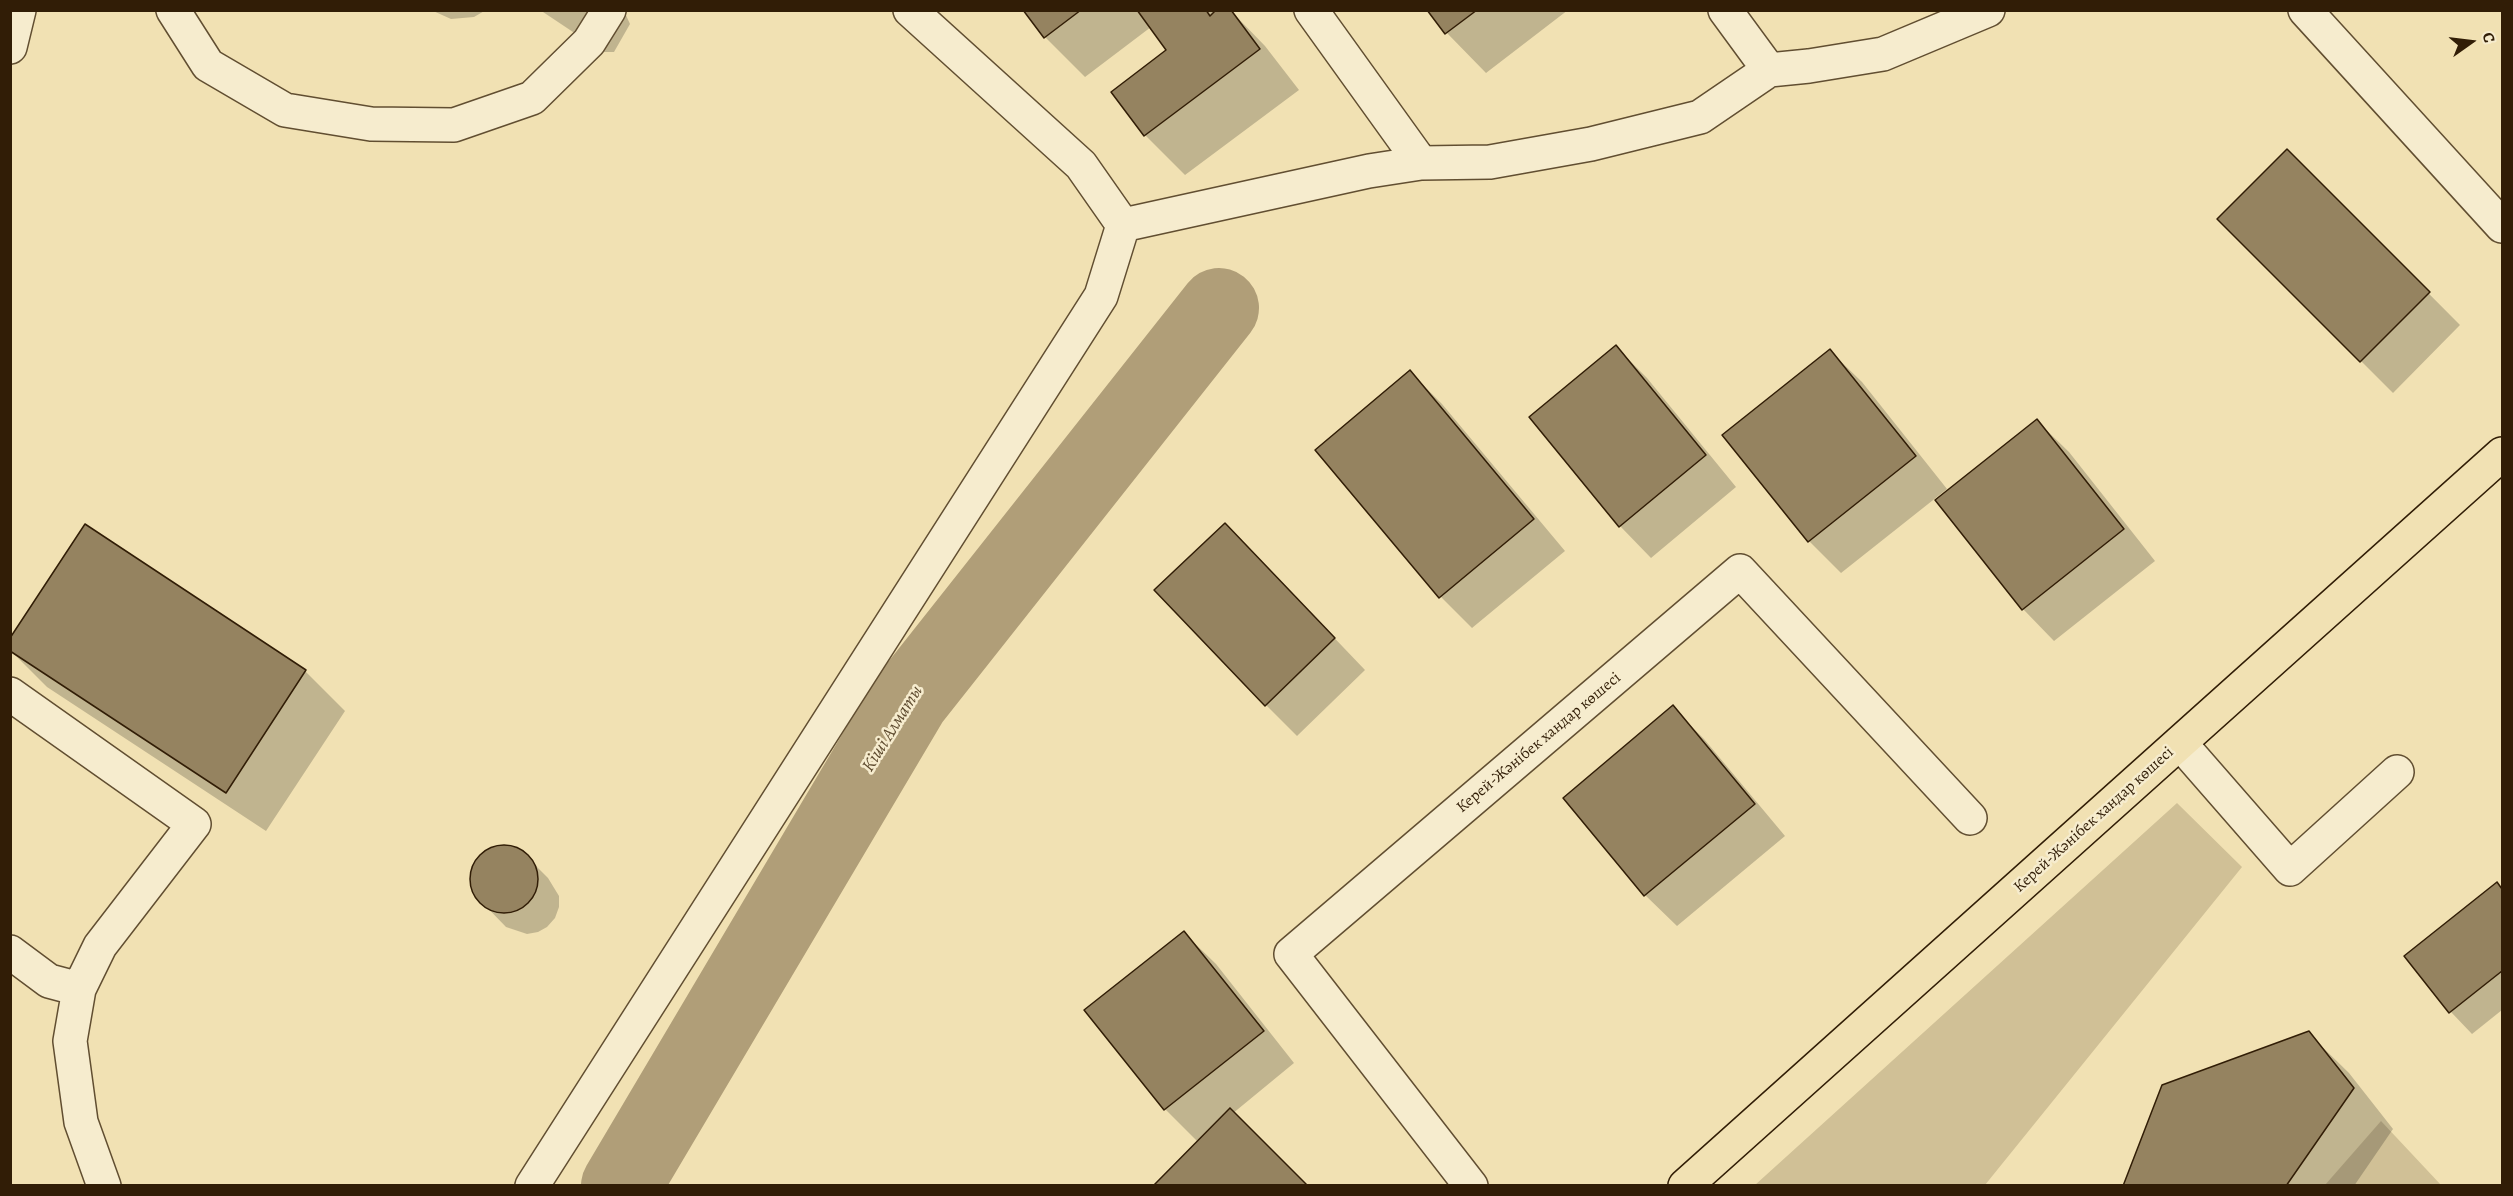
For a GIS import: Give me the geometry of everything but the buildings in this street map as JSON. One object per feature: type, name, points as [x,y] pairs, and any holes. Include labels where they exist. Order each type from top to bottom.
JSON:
[{"type":"main road","name":"Керей-Жәнібек хандар көшесі","points":[[1685,1185],[2502,454]]},
{"type":"lane","points":[[10,47],[20,10]]},
{"type":"lane","points":[[173,10],[208,65],[285,110],[371,124],[454,125],[532,98],[589,42],[609,10]]},
{"type":"lane","points":[[910,10],[1081,165],[1123,225]]},
{"type":"lane","points":[[1311,10],[1421,163]]},
{"type":"lane","points":[[1725,10],[1769,70]]},
{"type":"lane","points":[[1123,225],[1369,171],[1421,163],[1490,162],[1591,144],[1700,117],[1769,70],[1883,54],[1988,10]]},
{"type":"lane","points":[[2306,10],[2500,211]]},
{"type":"lane","points":[[532,1185],[1101,296],[1123,225]]},
{"type":"lane","name":"Керей-Жәнібек хандар көшесі","points":[[1459,1181],[1291,954],[1740,572],[1971,818]]},
{"type":"lane","points":[[10,694],[194,824],[100,946],[79,989],[70,1041],[81,1122],[104,1185]]},
{"type":"lane","points":[[2180,743],[2290,869],[2397,772]]},
{"type":"lane","points":[[10,952],[49,981],[79,989]]},
{"type":"shaded area","points":[[2177,803],[2242,867],[1985,1185],[1755,1185]]},
{"type":"shaded area","points":[[2381,1121],[2441,1185],[2325,1185]]},
{"type":"waterway","name":"Кіші Алматы","points":[[621,1186],[909,700],[1219,308]]}]
